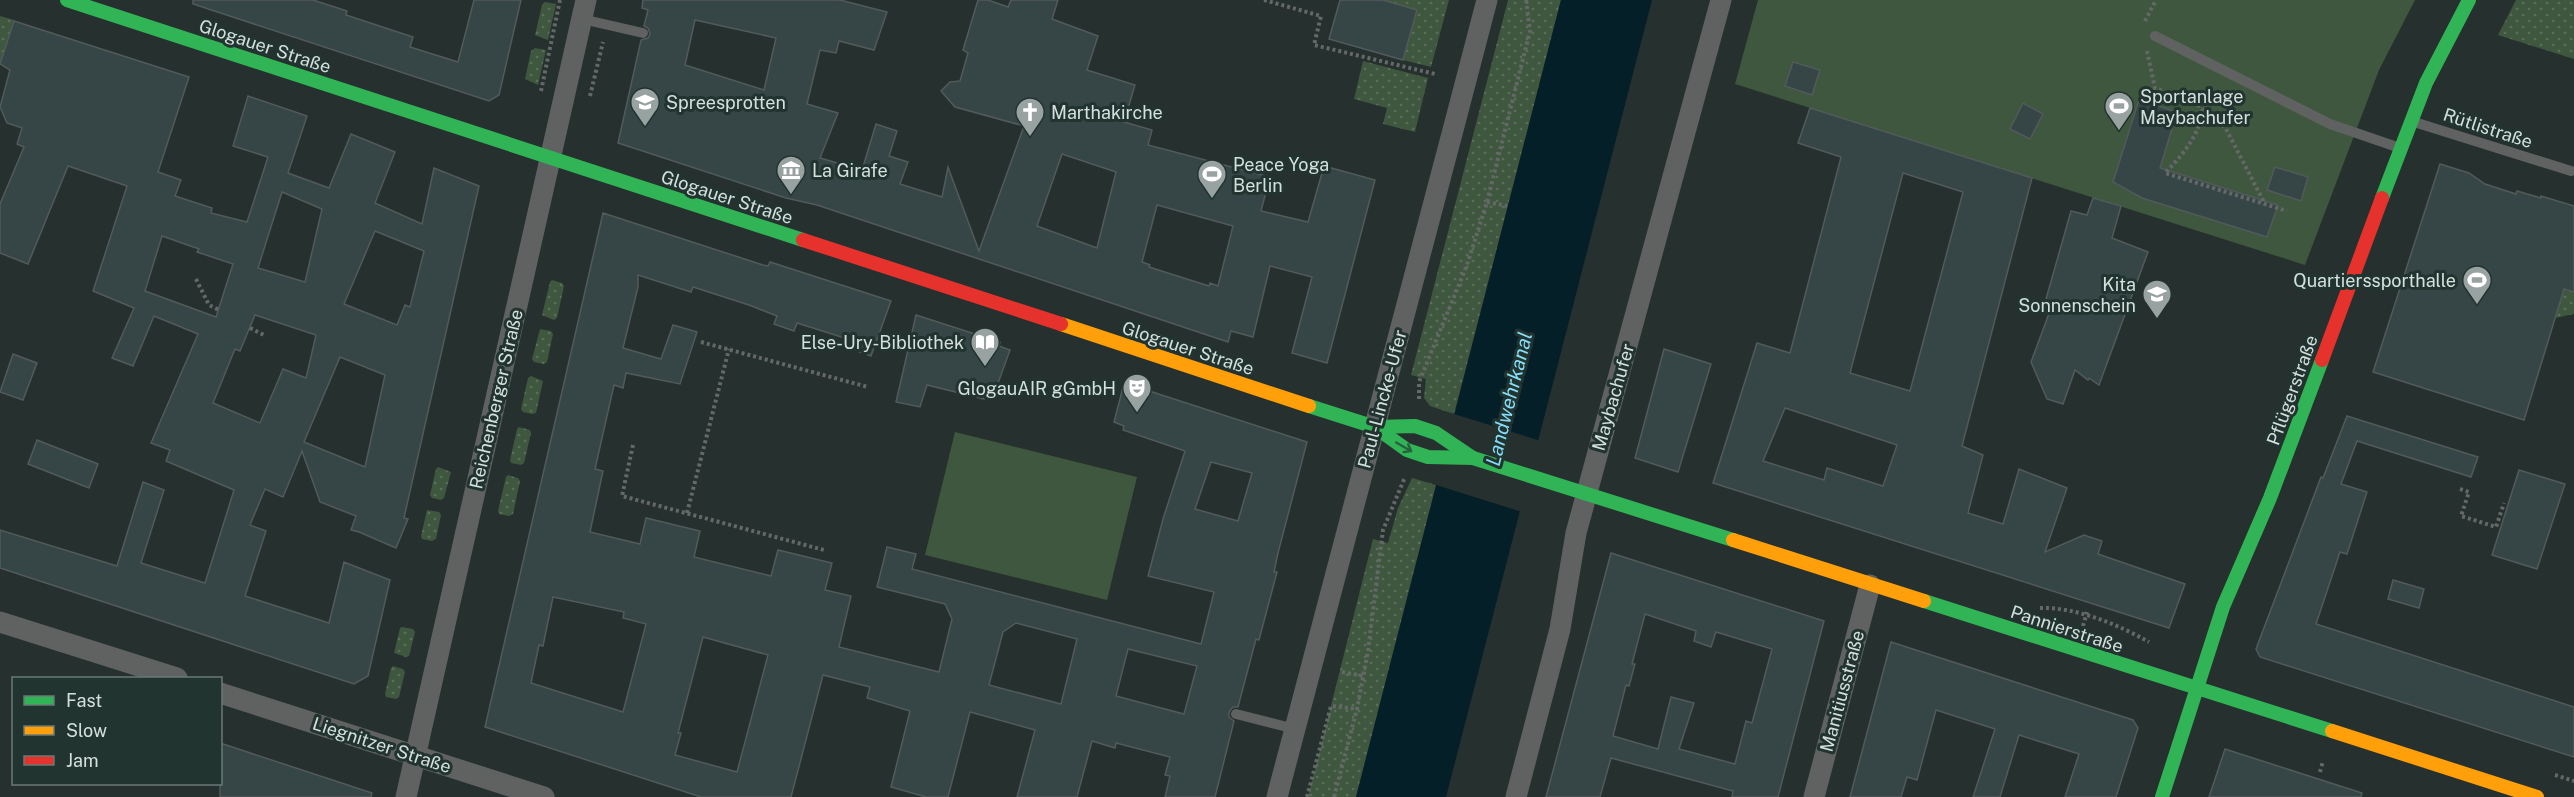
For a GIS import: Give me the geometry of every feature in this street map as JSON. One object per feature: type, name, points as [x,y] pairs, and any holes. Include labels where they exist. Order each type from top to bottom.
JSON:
[{"type":"street","name":"Glogauer Straße","points":[[67,0],[1375,427]]},
{"type":"street","name":"Paul-Lincke-Ufer","points":[[1277,797],[1342,540],[1375,427],[1486,0]]},
{"type":"street","name":"Maybachufer","points":[[1516,797],[1560,629],[1576,533],[1669,196],[1720,0]]},
{"type":"street","name":"Pflügerstraße","points":[[2162,797],[2196,688],[2249,541],[2274,489],[2426,83],[2469,0]]},
{"type":"street","name":"Reichenberger Straße","points":[[406,797],[584,10]]},
{"type":"street","points":[[1375,427],[1414,426],[1443,438],[1473,458]]},
{"type":"street","points":[[1375,427],[1407,450],[1428,457],[1473,458]]},
{"type":"street","name":"Pannierstraße","points":[[1473,458],[2537,797]]},
{"type":"street","name":"Manitiusstraße","points":[[1814,797],[1870,585]]},
{"type":"street","points":[[0,621],[174,677]]},
{"type":"street","name":"Liegnitzer Straße","points":[[222,694],[544,797]]},
{"type":"lane","points":[[584,10],[643,33]]},
{"type":"lane","points":[[2155,36],[2330,124],[2401,148]]},
{"type":"lane","name":"Rütlistraße","points":[[2411,121],[2571,171]]},
{"type":"lane","points":[[1236,714],[1295,729]]},
{"type":"path","points":[[1264,0],[1322,16],[1314,45],[1435,74]]},
{"type":"path","points":[[1421,405],[1418,398],[1419,382],[1467,265],[1487,202],[1530,31],[1526,0]]},
{"type":"path","points":[[2142,28],[2156,0]]},
{"type":"path","points":[[2146,48],[2155,88],[2193,101],[2225,127],[2265,204]]},
{"type":"path","points":[[2203,109],[2201,126],[2177,160],[2164,173],[2288,211]]},
{"type":"path","points":[[1487,202],[1507,206]]},
{"type":"path","points":[[196,279],[209,305],[219,310]]},
{"type":"path","points":[[250,327],[266,336]]},
{"type":"path","points":[[701,342],[868,387]]},
{"type":"path","points":[[687,513],[729,349]]},
{"type":"path","points":[[633,445],[622,496],[824,550]]},
{"type":"path","points":[[1334,797],[1357,709],[1383,530],[1408,470]]},
{"type":"path","points":[[2460,489],[2469,492],[2461,516],[2496,527],[2504,503]]},
{"type":"path","points":[[2033,608],[2056,608],[2086,614],[2124,628],[2153,645]]},
{"type":"path","points":[[2083,627],[2086,614]]},
{"type":"path","points":[[1342,672],[1363,676]]},
{"type":"path","points":[[1307,797],[1331,706],[1357,709]]},
{"type":"path","points":[[2320,772],[2323,761]]},
{"type":"green space","points":[[1383,0],[1449,0],[1431,67],[1403,60],[1417,10]]},
{"type":"green space","points":[[1508,0],[1561,0],[1454,414],[1430,406],[1424,398],[1426,379],[1411,375]]},
{"type":"green space","name":"Sportanlage Maybachufer","points":[[1758,0],[2415,0],[2379,70],[2305,265],[1735,84]]},
{"type":"green space","points":[[2516,0],[2574,0],[2574,59],[2498,35]]},
{"type":"green space","points":[[545,2],[556,4],[548,40],[535,35],[542,5]]},
{"type":"green space","points":[[0,16],[14,20],[0,64]]},
{"type":"green space","points":[[535,48],[546,50],[538,85],[525,79],[531,51]]},
{"type":"green space","points":[[1363,61],[1428,78],[1415,132],[1383,124],[1387,108],[1354,99]]},
{"type":"green space","points":[[552,280],[564,286],[557,318],[554,320],[542,315]]},
{"type":"green space","points":[[2564,289],[2574,292],[2574,314],[2555,318]]},
{"type":"green space","points":[[540,329],[551,331],[553,334],[547,362],[544,364],[534,362],[532,359]]},
{"type":"green space","points":[[531,376],[543,381],[536,413],[532,414],[523,412],[521,409],[528,378]]},
{"type":"green space","points":[[519,427],[530,430],[531,433],[524,463],[521,465],[511,463],[510,460]]},
{"type":"green space","points":[[955,432],[1137,477],[1107,600],[925,555]]},
{"type":"green space","points":[[438,467],[451,472],[444,498],[441,500],[432,498],[430,495]]},
{"type":"green space","points":[[508,475],[520,481],[513,514],[509,516],[499,514],[498,511]]},
{"type":"green space","points":[[1412,478],[1436,485],[1356,797],[1308,797],[1373,539],[1388,543],[1398,508]]},
{"type":"green space","points":[[427,510],[439,512],[441,515],[436,539],[432,541],[422,539],[421,536]]},
{"type":"green space","points":[[402,627],[413,629],[415,632],[409,656],[406,657],[394,653]]},
{"type":"green space","points":[[393,666],[405,672],[399,697],[396,699],[386,697],[385,694]]},
{"type":"water","name":"Landwehrkanal","points":[[1561,0],[1652,0],[1446,797],[1356,797]]},
{"type":"pier","points":[[1451,413],[1541,441],[1522,512],[1433,484]]},
{"type":"building","points":[[193,0],[313,0],[347,11],[346,15],[413,37],[410,47],[458,62],[474,0],[521,0],[499,95],[489,101],[193,4]]},
{"type":"building","points":[[643,0],[840,0],[887,12],[874,50],[839,41],[836,53],[820,50],[807,104],[838,113],[820,158],[862,170],[876,124],[897,131],[889,156],[908,162],[900,184],[942,197],[948,167],[979,251],[1024,126],[955,107],[941,91],[950,82],[960,81],[968,53],[963,50],[978,0],[988,0],[1008,7],[1011,0],[1058,0],[1052,19],[1098,36],[1087,70],[1135,85],[1124,122],[1152,130],[1148,145],[1270,177],[1261,211],[1308,222],[1324,166],[1375,180],[1327,363],[1292,353],[1312,277],[1270,266],[1253,337],[1231,331],[1228,342],[817,205],[786,198],[618,143],[641,40],[648,38],[650,34],[648,28],[644,26],[648,10],[642,8]],"holes":[[[695,20],[776,38],[764,90],[685,65]],[[1062,154],[1116,172],[1097,248],[1037,226]],[[1157,205],[1233,226],[1218,286],[1210,283],[1209,286],[1149,267],[1150,265],[1142,262]]]},
{"type":"building","points":[[1340,0],[1383,0],[1417,10],[1403,60],[1329,39]]},
{"type":"building","points":[[14,21],[189,77],[158,172],[181,180],[175,196],[212,208],[211,213],[247,222],[268,157],[233,146],[248,96],[307,116],[288,173],[329,188],[351,134],[395,152],[375,203],[422,224],[434,168],[479,186],[404,518],[408,519],[396,548],[351,530],[356,516],[320,502],[302,451],[283,497],[265,489],[250,525],[266,531],[245,596],[329,623],[344,562],[390,580],[368,676],[354,684],[0,568],[0,530],[117,566],[143,482],[164,490],[141,563],[205,583],[234,490],[166,461],[170,450],[151,443],[198,334],[154,316],[133,366],[112,358],[134,308],[93,291],[127,186],[68,166],[28,264],[0,253],[0,204],[24,147],[17,144],[22,128],[7,123],[0,107],[10,70],[0,64]],"holes":[[[282,192],[322,209],[305,282],[258,268]],[[375,231],[424,251],[410,307],[405,305],[397,325],[344,304]],[[162,236],[199,249],[197,252],[233,264],[216,317],[145,291]],[[255,315],[316,335],[306,378],[283,369],[260,423],[213,403],[235,349],[240,351]],[[340,357],[385,375],[365,467],[304,442]]]},
{"type":"building","points":[[1793,62],[1820,70],[1812,95],[1785,86]]},
{"type":"building","points":[[2139,100],[2177,112],[2160,168],[2278,205],[2267,237],[2142,198],[2113,182]]},
{"type":"building","points":[[2023,103],[2043,114],[2030,139],[2010,129]]},
{"type":"building","points":[[1810,108],[2032,178],[1962,446],[1983,455],[1968,513],[2003,524],[2019,469],[2067,488],[2045,552],[2084,535],[2102,541],[2098,554],[2185,584],[2169,628],[1713,483],[1757,343],[1790,353],[1841,157],[1798,143]],"holes":[[[1903,173],[1963,192],[1910,391],[1850,373]],[[1785,408],[1897,445],[1883,486],[1827,468],[1824,480],[1763,461]]]},
{"type":"building","name":"Quartierssporthalle","points":[[2440,164],[2469,173],[2485,184],[2516,194],[2517,191],[2574,206],[2574,292],[2564,289],[2524,420],[2373,372]]},
{"type":"building","points":[[2275,167],[2308,177],[2301,201],[2267,190]]},
{"type":"building","points":[[2093,198],[2121,206],[2112,238],[2148,252],[2099,385],[2075,370],[2063,404],[2047,399],[2031,362],[2051,308],[2044,306],[2071,211],[2087,215]]},
{"type":"building","points":[[603,213],[763,265],[768,266],[770,262],[891,301],[871,356],[852,349],[854,341],[797,323],[794,331],[774,324],[777,316],[749,305],[693,287],[691,292],[638,275],[638,287],[623,348],[661,359],[673,325],[697,332],[680,384],[626,373],[623,388],[614,385],[595,469],[603,471],[590,532],[640,544],[646,518],[700,531],[694,557],[771,576],[778,550],[832,563],[825,590],[851,596],[839,647],[939,672],[952,619],[945,604],[877,587],[887,547],[916,554],[912,569],[1201,644],[1214,592],[1148,576],[1185,451],[1123,430],[1124,426],[1114,422],[1123,387],[1136,391],[1137,387],[1307,442],[1278,553],[1274,572],[1277,572],[1259,640],[1256,639],[1238,707],[1233,707],[1229,712],[1229,717],[1234,721],[1215,797],[1165,797],[1170,776],[1165,775],[1170,757],[1116,743],[1115,748],[1092,741],[1077,797],[1017,797],[1035,730],[970,712],[948,797],[926,797],[891,787],[910,711],[867,698],[870,687],[823,675],[791,797],[701,797],[485,727]],"holes":[[[1211,462],[1252,473],[1238,521],[1195,509]],[[553,597],[624,612],[623,618],[646,624],[623,712],[531,683],[539,645],[543,646]],[[1016,623],[1077,639],[1061,704],[989,685],[1003,632]],[[703,637],[768,655],[737,772],[675,755],[681,733],[678,733]],[[1128,649],[1197,666],[1184,714],[1116,696]]]},
{"type":"building","points":[[916,315],[1000,342],[999,346],[1010,350],[996,389],[986,387],[984,399],[927,385],[920,407],[896,402]]},
{"type":"building","points":[[1664,349],[1711,364],[1678,472],[1635,458]]},
{"type":"building","points":[[13,354],[37,363],[23,400],[0,392]]},
{"type":"building","points":[[2347,416],[2478,457],[2471,477],[2357,441],[2341,484],[2367,492],[2347,554],[2340,552],[2316,624],[2574,707],[2574,757],[2260,657],[2256,649],[2321,477],[2323,478]]},
{"type":"building","points":[[37,440],[98,464],[89,488],[28,464]]},
{"type":"building","points":[[2519,470],[2565,484],[2537,569],[2492,555]]},
{"type":"building","points":[[1611,553],[1824,621],[1778,797],[1732,797],[1733,791],[1611,758],[1600,797],[1546,797]],"holes":[[[1645,614],[1696,631],[1694,641],[1711,647],[1716,632],[1772,649],[1752,723],[1746,721],[1735,764],[1679,749],[1694,703],[1671,697],[1658,749],[1613,736],[1626,685],[1629,686],[1635,664],[1632,664]]]},
{"type":"building","points":[[2393,580],[2424,589],[2419,608],[2388,599]]},
{"type":"building","points":[[1891,642],[2133,720],[2138,728],[2116,797],[2065,797],[2079,754],[2019,735],[2000,797],[1973,797],[1995,729],[1936,710],[1917,780],[1907,777],[1901,797],[1850,797]]},
{"type":"building","points":[[222,744],[372,793],[371,797],[220,797]]},
{"type":"building","points":[[2225,749],[2362,793],[2361,797],[2209,797]]},
{"type":"traffic: fast","points":[[67,0],[803,240]]},
{"type":"traffic: fast","points":[[2382,198],[2426,83],[2469,0]]},
{"type":"traffic: fast","points":[[2162,797],[2223,607],[2270,498],[2322,360]]},
{"type":"traffic: fast","points":[[1309,406],[1375,427],[1415,426],[1436,433],[1473,458]]},
{"type":"traffic: fast","points":[[1375,427],[1407,450],[1428,457],[1473,458],[1733,540]]},
{"type":"traffic: fast","points":[[1924,601],[2332,731]]},
{"type":"traffic: slow","points":[[1061,324],[1309,406]]},
{"type":"traffic: slow","points":[[1733,540],[1924,601]]},
{"type":"traffic: slow","points":[[2332,731],[2537,797]]},
{"type":"traffic: jam","points":[[2322,360],[2382,198]]},
{"type":"traffic: jam","points":[[803,240],[1061,324]]},
{"type":"place","name":"Spreesprotten","points":[[645,128]]},
{"type":"place","name":"Sportanlage Maybachufer","points":[[2119,132]]},
{"type":"place","name":"Marthakirche","points":[[1030,138]]},
{"type":"place","name":"La Girafe","points":[[791,196]]},
{"type":"place","name":"Peace Yoga Berlin","points":[[1212,200]]},
{"type":"place","name":"Quartierssporthalle","points":[[2477,306]]},
{"type":"place","name":"Kita Sonnenschein","points":[[2157,320]]},
{"type":"place","name":"Else-Ury-Bibliothek","points":[[985,368]]},
{"type":"place","name":"GlogauAIR gGmbH","points":[[1137,414]]}]
